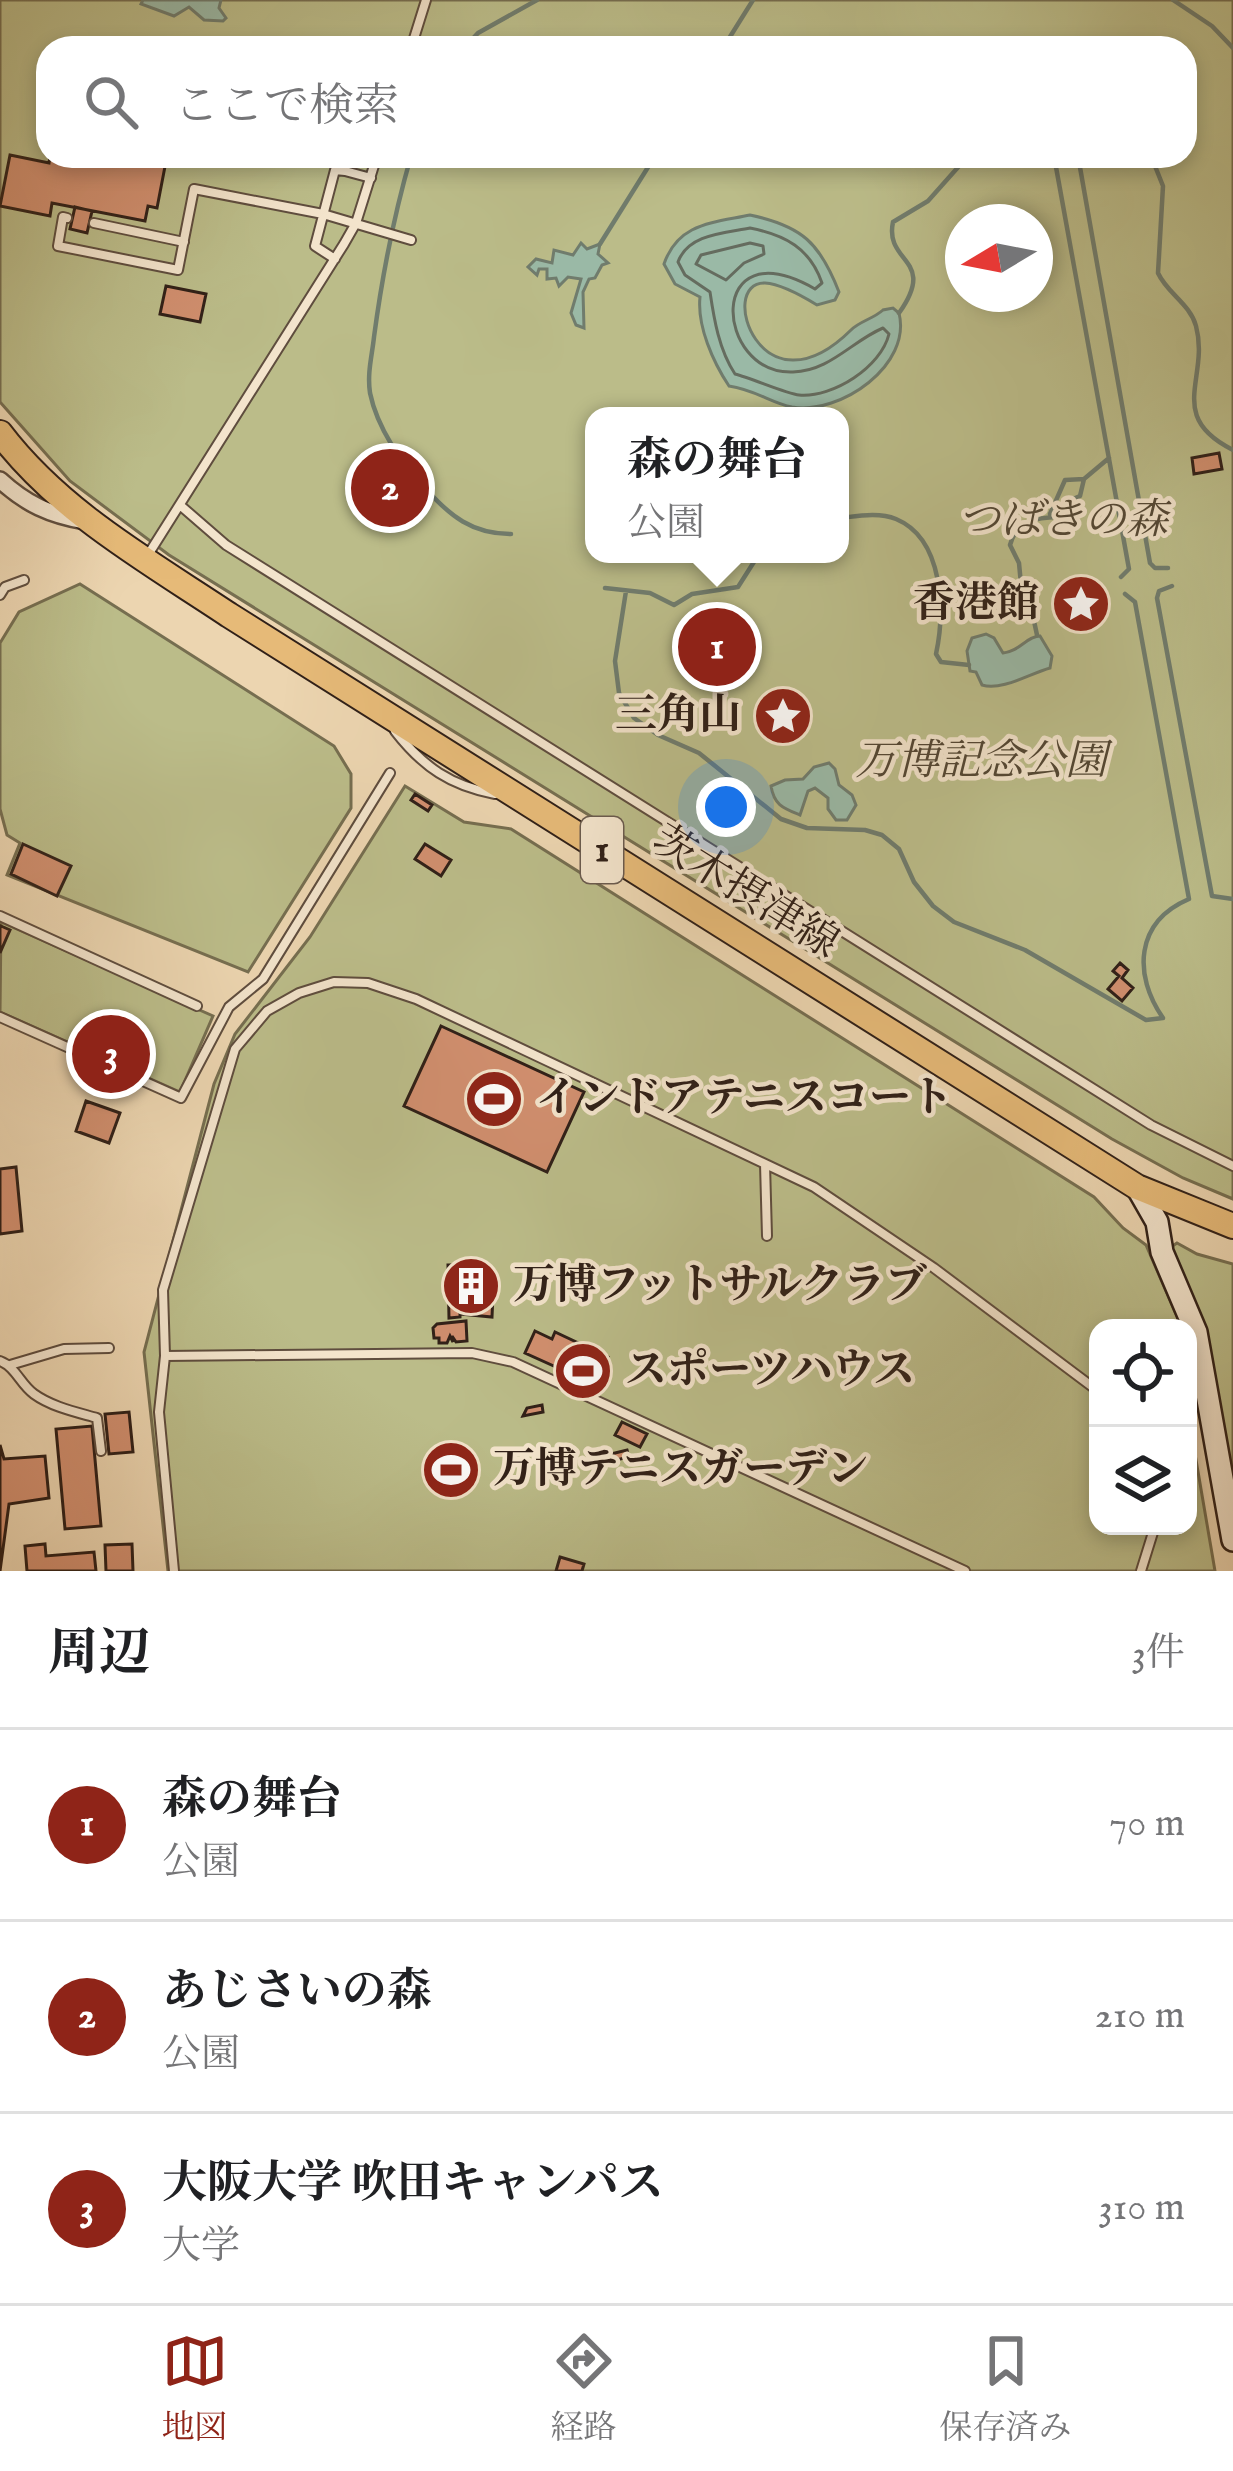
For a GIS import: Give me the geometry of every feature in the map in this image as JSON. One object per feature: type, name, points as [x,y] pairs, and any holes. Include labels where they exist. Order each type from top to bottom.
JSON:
[{"type":"main road","name":"茨木摂津線","points":[[0,433],[88,522],[145,560],[1137,1186],[1233,1226]]},
{"type":"main road","points":[[1137,1186],[1157,1222],[1162,1252],[1196,1332],[1233,1540]]},
{"type":"street","points":[[0,480],[24,502],[55,516],[88,522]]},
{"type":"lane","points":[[415,36],[426,0]]},
{"type":"lane","points":[[335,259],[315,245],[334,170],[342,168]]},
{"type":"lane","points":[[348,168],[370,178]]},
{"type":"lane","points":[[145,560],[356,223],[373,168]]},
{"type":"lane","points":[[67,218],[63,217],[58,246],[178,270],[194,189],[323,214],[411,240]]},
{"type":"lane","points":[[94,223],[184,242]]},
{"type":"lane","points":[[181,506],[226,545],[1151,1125],[1233,1166]]},
{"type":"lane","points":[[0,595],[5,587],[24,580]]},
{"type":"lane","points":[[0,1017],[181,1097],[230,1007],[263,979],[390,772]]},
{"type":"lane","points":[[0,916],[197,1006]]},
{"type":"lane","points":[[174,1571],[159,1412],[165,1355],[163,1290],[235,1049],[268,1011],[299,993],[334,982],[368,983],[416,999],[814,1187],[868,1221],[1089,1384]]},
{"type":"lane","points":[[764,1164],[766,1236]]},
{"type":"lane","points":[[101,1451],[97,1418],[49,1403],[29,1391],[5,1363],[64,1348],[109,1348]]},
{"type":"lane","points":[[165,1355],[472,1353],[513,1362],[965,1571]]},
{"type":"lane","points":[[1141,1571],[1152,1535]]},
{"type":"green space","name":"万博記念公園","points":[[0,0],[1233,0],[1233,1199],[1112,1139],[169,555],[70,481],[0,402]]},
{"type":"green space","points":[[80,584],[334,746],[351,774],[351,808],[248,972],[7,875],[20,843],[7,835],[0,809],[0,643],[19,612]]},
{"type":"green space","points":[[405,786],[464,822],[511,829],[1094,1197],[1146,1245],[1178,1319],[1089,1319],[1089,1535],[1197,1535],[1197,1466],[1215,1571],[168,1571],[144,1352],[214,1084],[235,1034],[310,937]]},
{"type":"green space","points":[[1,922],[213,1016],[180,1092],[0,1012]]},
{"type":"green space","points":[[1177,1243],[1233,1264],[1233,1495],[1197,1351],[1197,1319],[1189,1319],[1171,1247]]},
{"type":"water","points":[[143,0],[221,0],[219,8],[226,18],[204,20],[189,7],[174,16],[141,4]]},
{"type":"water","points":[[750,215],[807,239],[839,292],[835,300],[817,305],[771,284],[751,288],[745,302],[747,321],[756,340],[771,354],[793,360],[819,353],[883,310],[893,308],[899,313],[895,351],[884,368],[851,394],[831,403],[792,407],[729,386],[723,376],[704,332],[700,297],[675,284],[664,264],[687,233]]},
{"type":"water","points":[[581,243],[587,249],[600,244],[598,254],[608,263],[589,279],[583,292],[584,328],[576,325],[571,313],[581,279],[568,277],[559,286],[556,278],[547,279],[547,269],[539,269],[537,275],[528,267],[536,259],[552,263],[554,250],[573,255]]},
{"type":"water","points":[[986,634],[1003,653],[1040,636],[1052,656],[1050,668],[1007,684],[982,685],[976,672],[970,671],[967,651],[972,638]]},
{"type":"water","points":[[829,763],[856,805],[847,820],[836,820],[828,809],[828,798],[815,788],[808,791],[800,815],[777,802],[771,786],[803,779],[814,767]]},
{"type":"building","points":[[10,155],[36,160],[36,168],[165,168],[157,208],[148,206],[145,221],[52,203],[50,216],[0,206]]},
{"type":"building","points":[[75,207],[92,211],[87,233],[70,229]]},
{"type":"building","points":[[166,286],[206,294],[200,322],[160,314]]},
{"type":"building","points":[[1219,453],[1222,469],[1194,474],[1192,458]]},
{"type":"building","points":[[415,794],[432,805],[428,811],[411,800]]},
{"type":"building","points":[[23,844],[71,866],[57,896],[11,874]]},
{"type":"building","points":[[425,844],[451,860],[441,876],[415,859]]},
{"type":"building","points":[[0,928],[10,930],[0,953]]},
{"type":"building","points":[[1120,963],[1128,970],[1122,978],[1133,988],[1122,1001],[1108,989],[1119,976],[1113,971]]},
{"type":"building","name":"インドアテニスコート","points":[[441,1026],[584,1092],[547,1172],[404,1106]]},
{"type":"building","points":[[86,1101],[120,1113],[109,1143],[76,1131]]},
{"type":"building","points":[[16,1167],[22,1231],[0,1234],[0,1169]]},
{"type":"building","name":"万博フットサルクラブ","points":[[448,1265],[460,1265],[460,1271],[494,1271],[492,1317],[460,1314],[449,1318]]},
{"type":"building","points":[[466,1321],[467,1341],[456,1342],[452,1336],[453,1342],[450,1336],[447,1343],[439,1343],[434,1338],[437,1324]]},
{"type":"building","name":"スポーツハウス","points":[[535,1331],[552,1339],[555,1332],[608,1357],[596,1385],[525,1353]]},
{"type":"building","points":[[542,1405],[543,1412],[523,1416],[527,1408]]},
{"type":"building","points":[[129,1412],[133,1452],[109,1454],[105,1414]]},
{"type":"building","points":[[622,1422],[647,1434],[640,1447],[615,1435]]},
{"type":"building","points":[[92,1426],[101,1526],[65,1529],[56,1429]]},
{"type":"building","points":[[0,1445],[4,1459],[45,1456],[49,1498],[9,1504],[0,1571]]},
{"type":"building","points":[[627,1450],[629,1457],[604,1463],[603,1456]]},
{"type":"building","points":[[45,1544],[46,1556],[94,1552],[96,1571],[27,1571],[25,1546]]},
{"type":"building","points":[[132,1544],[133,1571],[106,1571],[105,1545]]},
{"type":"building","points":[[560,1557],[584,1564],[582,1571],[556,1571]]},
{"type":"waterway","points":[[475,36],[537,0]]},
{"type":"waterway","points":[[730,36],[753,0]]},
{"type":"waterway","points":[[1173,0],[1212,26],[1233,48]]},
{"type":"waterway","points":[[408,168],[377,314],[369,378],[373,406],[399,456],[444,507],[473,527],[511,534]]},
{"type":"waterway","points":[[600,244],[648,168]]},
{"type":"waterway","points":[[899,313],[913,281],[892,236],[893,222],[928,201],[957,168]]},
{"type":"waterway","points":[[1056,168],[1129,569],[1121,577]]},
{"type":"waterway","points":[[1080,168],[1150,563],[1168,568]]},
{"type":"waterway","points":[[1156,168],[1163,186],[1158,273],[1196,326],[1195,410],[1212,437],[1233,450]]},
{"type":"waterway","points":[[1022,595],[1019,563],[1010,545],[1014,535],[1031,520],[1063,516],[1066,502],[1080,496],[1084,479],[1109,458]]},
{"type":"waterway","points":[[1050,514],[1065,480],[1084,479]]},
{"type":"waterway","points":[[849,517],[896,519],[924,543],[940,598],[936,654],[941,662],[969,665]]},
{"type":"waterway","points":[[605,588],[650,593],[674,605],[692,594],[738,587],[753,563]]},
{"type":"waterway","points":[[1172,586],[1159,591],[1157,598],[1212,896],[1233,899]]},
{"type":"waterway","points":[[626,591],[615,661],[619,693],[634,718],[699,753],[781,819],[807,828],[882,835],[899,849],[914,882],[933,906],[954,922],[1025,950],[1146,1020],[1163,1018],[1144,968],[1149,935],[1171,909],[1189,899],[1135,602],[1125,594]]},
{"type":"waterway","points":[[1024,612],[1034,621],[1037,635]]},
{"type":"place","name":"あじさいの森","points":[[390,488]]},
{"type":"place","name":"香港館","points":[[1081,604]]},
{"type":"place","name":"森の舞台","points":[[717,647]]},
{"type":"place","name":"三角山","points":[[783,716]]},
{"type":"place","name":"大阪大学 吹田キャンパス","points":[[111,1054]]},
{"type":"place","name":"インドアテニスコート","points":[[494,1099]]},
{"type":"place","name":"万博フットサルクラブ","points":[[471,1286]]},
{"type":"place","name":"スポーツハウス","points":[[583,1371]]},
{"type":"place","name":"万博テニスガーデン","points":[[451,1470]]},
{"type":"park label","name":"つばきの森","points":[[1063,521]]}]
